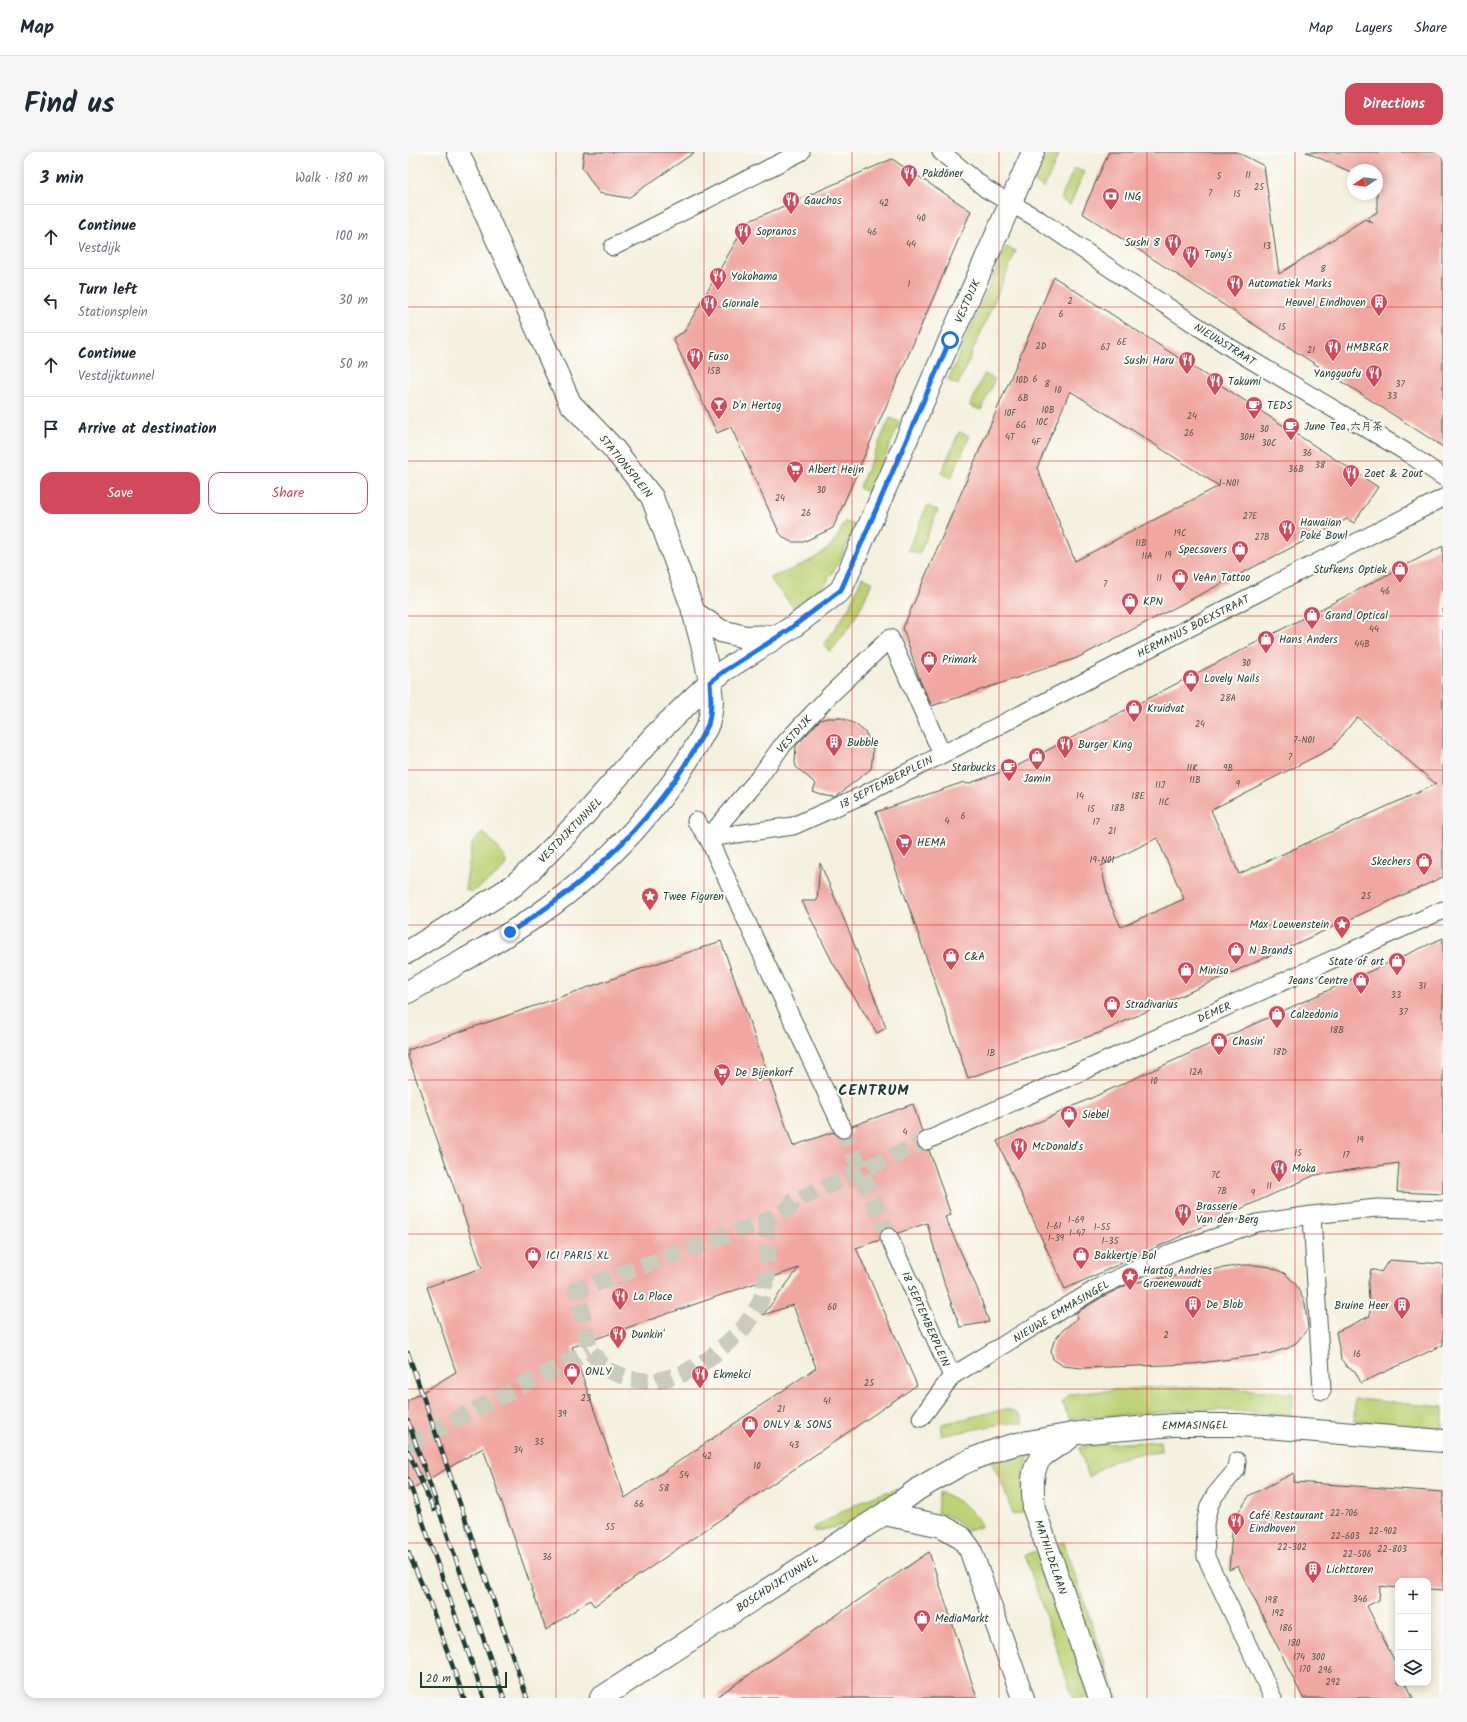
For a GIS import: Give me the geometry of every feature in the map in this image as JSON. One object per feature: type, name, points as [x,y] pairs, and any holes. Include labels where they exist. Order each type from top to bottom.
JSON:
[{"type":"street","name":"STATIONSPLEIN","points":[[408,992],[537,915],[575,887],[606,859],[665,794],[708,725],[712,700],[710,682],[693,612],[652,497],[613,448],[570,403],[458,152]]},
{"type":"street","points":[[612,246],[801,152]]},
{"type":"street","name":"NIEUWSTRAAT","points":[[941,152],[986,189],[1038,219],[1139,288],[1231,348],[1406,452],[1443,477]]},
{"type":"street","name":"VESTDIJK","points":[[710,682],[779,636],[841,590],[937,368],[1033,152]]},
{"type":"street","name":"HERMANUS BOEXSTRAAT","points":[[942,754],[1443,498]]},
{"type":"street","points":[[693,612],[721,631],[745,637],[779,636]]},
{"type":"street","name":"VESTDIJK","points":[[708,838],[758,779],[781,747],[830,695],[890,638]]},
{"type":"street","name":"18 SEPTEMBERPLEIN","points":[[708,838],[793,826],[863,795],[942,754],[890,638]]},
{"type":"street","name":"VESTDIJKTUNNEL","points":[[408,952],[513,886],[579,822],[665,725],[710,682]]},
{"type":"street","points":[[696,821],[708,838],[843,1129]]},
{"type":"street","name":"DEMER","points":[[926,1141],[1443,910]]},
{"type":"street","name":"NIEUWE EMMASINGEL","points":[[952,1376],[1099,1287],[1173,1252],[1257,1223],[1377,1208],[1443,1210]]},
{"type":"street","points":[[1312,1215],[1322,1391]]},
{"type":"street","name":"18 SEPTEMBERPLEIN","points":[[888,1237],[952,1376],[921,1418]]},
{"type":"street","name":"EMMASINGEL","points":[[954,1469],[975,1458],[999,1449],[1078,1433],[1173,1425],[1239,1425],[1443,1440]]},
{"type":"street","name":"MATHILDELAAN","points":[[1078,1433],[1043,1455],[1039,1461],[1033,1479],[1034,1509],[1100,1698]]},
{"type":"street","points":[[1237,1461],[1236,1470],[1215,1495],[1209,1506],[1205,1524],[1206,1557],[1273,1698]]},
{"type":"street","name":"BOSCHDIJKTUNNEL","points":[[601,1698],[884,1514],[918,1489],[954,1469]]},
{"type":"street","points":[[884,1514],[942,1526],[961,1537],[970,1549],[1023,1698]]},
{"type":"green space","points":[[1047,152],[1060,152],[1044,188],[1034,182]]},
{"type":"green space","points":[[1074,168],[1084,172],[1070,205],[1061,199]]},
{"type":"green space","points":[[1006,247],[1016,251],[958,385],[948,380]]},
{"type":"green space","points":[[984,374],[995,379],[981,410],[970,406]]},
{"type":"green space","points":[[890,418],[900,422],[869,493],[859,488]]},
{"type":"green space","points":[[959,432],[970,436],[951,478],[941,473]]},
{"type":"green space","points":[[927,506],[938,510],[919,554],[908,550]]},
{"type":"green space","points":[[845,522],[856,525],[839,562],[826,583],[799,614],[769,578],[811,560],[826,550],[838,536]]},
{"type":"green space","points":[[862,577],[872,582],[868,592],[849,627],[830,652],[824,645],[849,607]]},
{"type":"green space","points":[[483,832],[500,850],[506,861],[505,865],[498,874],[472,892],[465,889],[472,843]]},
{"type":"green space","points":[[1151,1387],[1208,1387],[1294,1393],[1292,1415],[1203,1409],[1069,1419],[1062,1401],[1069,1394]]},
{"type":"green space","points":[[1355,1399],[1443,1407],[1443,1429],[1354,1421]]},
{"type":"green space","points":[[1006,1409],[1017,1413],[1024,1423],[1001,1424],[941,1436],[942,1424]]},
{"type":"green space","points":[[1161,1441],[1162,1452],[1140,1454],[1123,1458],[1107,1465],[1089,1477],[1079,1448],[1091,1445]]},
{"type":"green space","points":[[1031,1452],[1025,1467],[1023,1481],[1025,1503],[1028,1511],[1013,1515],[1001,1481],[991,1462],[993,1460]]},
{"type":"green space","points":[[897,1489],[896,1497],[858,1522],[814,1532],[812,1529],[843,1511],[874,1496]]},
{"type":"green space","points":[[939,1492],[958,1501],[970,1510],[979,1521],[981,1527],[968,1530],[948,1516],[937,1513]]},
{"type":"green space","points":[[1064,1542],[1117,1698],[1107,1698],[1054,1545]]},
{"type":"green space","points":[[1040,1550],[1090,1698],[1073,1698],[1025,1555]]},
{"type":"building","points":[[584,152],[695,152],[628,198],[599,193],[582,167]]},
{"type":"building","points":[[1109,152],[1237,152],[1264,166],[1279,274],[1365,219],[1373,223],[1368,218],[1377,212],[1377,200],[1383,200],[1383,164],[1347,164],[1347,170],[1306,152],[1443,152],[1443,447],[1082,213]]},
{"type":"building","points":[[892,159],[971,211],[833,528],[803,542],[791,542],[784,538],[779,532],[731,427],[717,433],[673,338],[684,332],[747,222]]},
{"type":"building","points":[[1054,277],[1378,487],[1354,523],[1347,519],[1077,658],[932,706],[920,681],[903,628]],"holes":[[[1070,391],[1219,486],[1075,561],[1037,468]]]},
{"type":"building","points":[[1443,546],[1443,877],[1099,1033],[968,1078],[876,812],[964,782],[967,784],[1015,767]],"holes":[[[1357,717],[1436,784],[1239,874],[1211,810],[1332,748]],[[1157,838],[1184,899],[1121,927],[1109,901],[1101,866]]]},
{"type":"building","name":"Bubble","points":[[827,718],[841,718],[855,724],[865,732],[872,744],[873,752],[871,769],[835,797],[826,796],[812,791],[816,784],[796,767],[795,762],[796,746],[820,720]]},
{"type":"building","points":[[820,863],[849,931],[886,1028],[877,1033],[833,963],[802,901],[817,901]]},
{"type":"building","points":[[1443,938],[1443,1194],[1397,1192],[1399,1163],[1315,1175],[1065,1289],[997,1141]]},
{"type":"building","points":[[721,941],[793,1146],[833,1132],[838,1137],[847,1138],[851,1134],[852,1126],[913,1104],[922,1132],[918,1135],[917,1145],[920,1149],[929,1150],[951,1215],[945,1217],[977,1288],[989,1322],[960,1327],[945,1286],[927,1223],[898,1233],[890,1227],[885,1228],[881,1232],[880,1240],[856,1248],[917,1385],[594,1606],[590,1600],[546,1630],[483,1448],[408,1491],[408,1401],[456,1372],[427,1287],[482,1268],[408,1056],[408,1050]],"holes":[[[799,1268],[763,1315],[793,1305],[816,1368],[625,1498],[572,1347]]]},
{"type":"building","name":"Bruine Heer","points":[[1389,1260],[1443,1264],[1443,1345],[1361,1383],[1355,1371],[1347,1367],[1341,1359],[1336,1332],[1370,1316],[1368,1284],[1371,1269],[1381,1272]]},
{"type":"building","name":"De Blob","points":[[1242,1265],[1270,1267],[1284,1273],[1295,1283],[1305,1303],[1308,1328],[1297,1342],[1288,1348],[1268,1354],[1193,1364],[1082,1368],[1063,1366],[1053,1359],[1051,1351],[1054,1341],[1064,1329],[1078,1318],[1076,1313],[1104,1296],[1131,1283]]},
{"type":"building","name":"Lichttoren","points":[[1294,1473],[1294,1482],[1443,1492],[1443,1590],[1431,1589],[1431,1578],[1395,1578],[1395,1588],[1380,1586],[1379,1600],[1367,1606],[1395,1662],[1395,1686],[1407,1686],[1413,1698],[1303,1698],[1238,1566],[1229,1570],[1233,1520],[1250,1495]]},
{"type":"building","points":[[929,1552],[977,1698],[715,1698]]},
{"type":"tunnel","points":[[843,1129],[889,1237]]},
{"type":"tunnel","points":[[766,1221],[768,1272],[760,1303],[743,1329],[709,1359],[682,1374],[653,1382],[631,1379],[607,1370],[590,1351],[577,1290],[766,1221],[790,1208],[793,1202],[926,1141]]},
{"type":"tunnel","points":[[408,1444],[590,1351]]},
{"type":"railway","points":[[408,1353],[527,1698]]},
{"type":"railway","points":[[408,1421],[504,1698]]},
{"type":"railway","points":[[408,1451],[434,1510]]},
{"type":"railway","points":[[408,1479],[484,1698]]},
{"type":"railway","points":[[408,1552],[430,1603],[464,1698]]},
{"type":"place","name":"Pakdöner","points":[[909,188]]},
{"type":"place","name":"ING","points":[[1111,211]]},
{"type":"place","name":"Gauchos","points":[[791,215]]},
{"type":"place","name":"Sopranos","points":[[743,246]]},
{"type":"place","name":"Sushi 8","points":[[1173,257]]},
{"type":"place","name":"Tony's","points":[[1191,269]]},
{"type":"place","name":"Yokohama","points":[[718,291]]},
{"type":"place","name":"Automatiek Marks","points":[[1235,298]]},
{"type":"place","name":"Heuvel Eindhoven","points":[[1379,317]]},
{"type":"place","name":"Giornale","points":[[709,318]]},
{"type":"place","name":"HMBRGR","points":[[1333,362]]},
{"type":"place","name":"Fuso","points":[[695,371]]},
{"type":"place","name":"Sushi Haru","points":[[1187,375]]},
{"type":"place","name":"Yangguofu","points":[[1374,388]]},
{"type":"place","name":"Takumi","points":[[1215,396]]},
{"type":"place","name":"D'n Hertog","points":[[719,420]]},
{"type":"place","name":"TEDS","points":[[1254,420]]},
{"type":"place","name":"June Tea 六月茶","points":[[1291,441]]},
{"type":"place","name":"Albert Heijn","points":[[795,484]]},
{"type":"place","name":"Zoet & Zout","points":[[1351,488]]},
{"type":"place","name":"Hawaiian Poké Bowl","points":[[1287,543]]},
{"type":"place","name":"Specsavers","points":[[1240,564]]},
{"type":"place","name":"Stufkens Optiek","points":[[1400,584]]},
{"type":"place","name":"VeAn Tattoo","points":[[1180,592]]},
{"type":"place","name":"KPN","points":[[1130,616]]},
{"type":"place","name":"Grand Optical","points":[[1312,630]]},
{"type":"place","name":"Hans Anders","points":[[1266,654]]},
{"type":"place","name":"Primark","points":[[929,674]]},
{"type":"place","name":"Lovely Nails","points":[[1191,693]]},
{"type":"place","name":"Kruidvat","points":[[1134,723]]},
{"type":"place","name":"Bubble","points":[[834,757]]},
{"type":"place","name":"Burger King","points":[[1065,759]]},
{"type":"place","name":"Jamin","points":[[1037,771]]},
{"type":"place","name":"Starbucks","points":[[1009,782]]},
{"type":"place","name":"HEMA","points":[[904,857]]},
{"type":"place","name":"Skechers","points":[[1424,876]]},
{"type":"place","name":"Twee Figuren","points":[[650,911]]},
{"type":"place","name":"Max Loewenstein","points":[[1342,939]]},
{"type":"place","name":"N Brands","points":[[1236,965]]},
{"type":"place","name":"C&A","points":[[951,971]]},
{"type":"place","name":"State of art","points":[[1397,976]]},
{"type":"place","name":"Miniso","points":[[1186,985]]},
{"type":"place","name":"Jeans Centre","points":[[1361,995]]},
{"type":"place","name":"Stradivarius","points":[[1112,1019]]},
{"type":"place","name":"Calzedonia","points":[[1277,1029]]},
{"type":"place","name":"Chasin'","points":[[1219,1056]]},
{"type":"place","name":"De Bijenkorf","points":[[722,1087]]},
{"type":"place","name":"Siebel","points":[[1069,1129]]},
{"type":"place","name":"McDonald's","points":[[1019,1161]]},
{"type":"place","name":"Moka","points":[[1279,1183]]},
{"type":"place","name":"Brasserie Van den Berg","points":[[1183,1227]]},
{"type":"place","name":"ICI PARIS XL","points":[[533,1270]]},
{"type":"place","name":"Bakkertje Bol","points":[[1081,1270]]},
{"type":"place","name":"Hartog Andries Groenewoudt","points":[[1130,1291]]},
{"type":"place","name":"La Place","points":[[620,1311]]},
{"type":"place","name":"De Blob","points":[[1193,1319]]},
{"type":"place","name":"Bruine Heer","points":[[1402,1320]]},
{"type":"place","name":"Dunkin'","points":[[618,1349]]},
{"type":"place","name":"ONLY","points":[[572,1386]]},
{"type":"place","name":"Ekmekci","points":[[700,1389]]},
{"type":"place","name":"ONLY & SONS","points":[[750,1439]]},
{"type":"place","name":"Café Restaurant Eindhoven","points":[[1236,1536]]},
{"type":"place","name":"Lichttoren","points":[[1313,1584]]},
{"type":"place","name":"MediaMarkt","points":[[922,1633]]},
{"type":"district","name":"CENTRUM","points":[[874,1090]]},
{"type":"route","points":[[510,932],[537,915],[575,887],[606,859],[665,794],[708,725],[712,700],[710,682],[787,631],[841,590],[950,340]]}]
